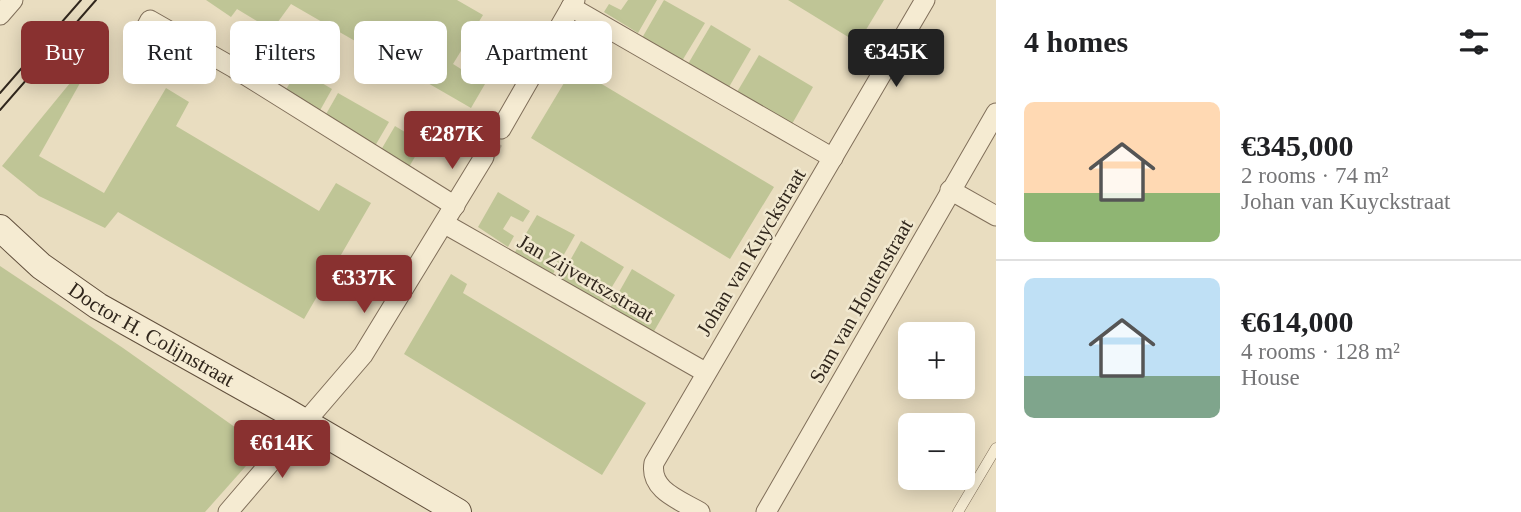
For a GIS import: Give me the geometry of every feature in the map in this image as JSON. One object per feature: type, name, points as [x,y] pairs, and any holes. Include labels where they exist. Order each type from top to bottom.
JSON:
[{"type":"street","points":[[0,15],[13,0]]},
{"type":"street","name":"Johan van Kuyckstraat","points":[[700,512],[656,484],[652,474],[654,464],[705,372],[925,0]]},
{"type":"street","points":[[500,129],[573,4],[832,158]]},
{"type":"street","points":[[216,58],[455,206]]},
{"type":"street","name":"Sam van Houtenstraat","points":[[766,512],[996,113]]},
{"type":"street","points":[[228,512],[363,355],[484,157]]},
{"type":"street","points":[[950,190],[996,216]]},
{"type":"street","name":"Jan Zijvertszstraat","points":[[444,224],[705,372]]},
{"type":"street","name":"Doctor H. Colijnstraat","points":[[0,228],[41,266],[98,306],[305,422],[458,512]]},
{"type":"lane","points":[[958,512],[996,447]]},
{"type":"green space","points":[[206,0],[457,0],[483,15],[479,21],[461,21],[461,51],[453,64],[461,69],[461,84],[485,84],[471,108],[429,84],[447,84],[447,21],[354,21],[354,40],[340,32],[340,21],[320,21],[291,4],[279,21],[257,21],[237,9],[231,17]]},
{"type":"green space","points":[[628,0],[657,0],[638,33],[604,12],[609,4],[621,10]]},
{"type":"green space","points":[[664,0],[705,23],[682,61],[642,38]]},
{"type":"green space","points":[[788,0],[884,0],[858,43]]},
{"type":"green space","points":[[711,25],[751,49],[729,87],[688,64]]},
{"type":"green space","points":[[759,55],[813,87],[792,124],[737,92]]},
{"type":"green space","points":[[69,84],[80,84],[39,156],[104,193],[166,88],[189,102],[176,126],[319,211],[336,183],[371,203],[304,319],[118,212],[105,228],[39,196],[2,166]]},
{"type":"green space","points":[[289,84],[324,84],[332,89],[318,114],[284,93]]},
{"type":"green space","points":[[563,84],[602,84],[774,187],[730,259],[531,138]]},
{"type":"green space","points":[[338,93],[389,122],[375,146],[325,116]]},
{"type":"green space","points":[[395,126],[423,143],[409,167],[381,150]]},
{"type":"green space","points":[[498,192],[530,211],[523,222],[511,216],[503,229],[514,236],[508,247],[478,227]]},
{"type":"green space","points":[[537,215],[575,235],[553,274],[515,252]]},
{"type":"green space","points":[[581,241],[624,267],[601,305],[559,280]]},
{"type":"green space","points":[[0,266],[123,348],[263,447],[205,512],[0,512]]},
{"type":"green space","points":[[632,269],[675,295],[653,333],[610,308]]},
{"type":"green space","points":[[451,274],[467,284],[463,293],[646,403],[602,475],[404,354]]},
{"type":"tunnel","points":[[484,157],[501,129]]},
{"type":"tram line","points":[[0,93],[81,0]]},
{"type":"tram line","points":[[0,110],[96,0]]}]
